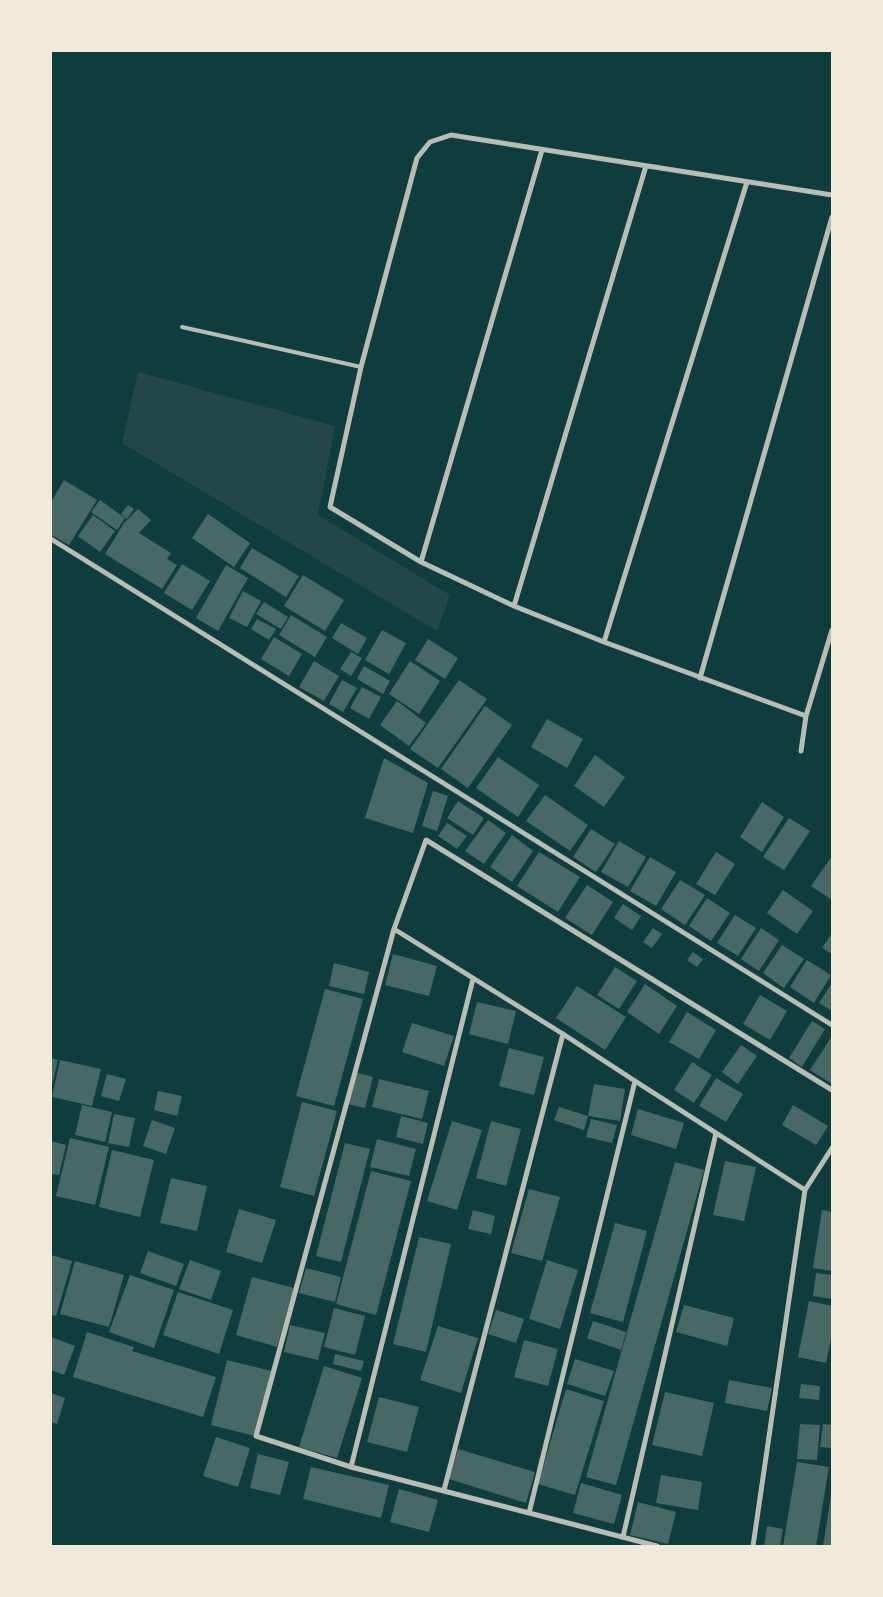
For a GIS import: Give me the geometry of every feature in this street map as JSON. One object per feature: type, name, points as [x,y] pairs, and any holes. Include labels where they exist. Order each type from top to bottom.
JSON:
[{"type":"street","points":[[806,716],[604,642],[514,606],[421,562],[330,507],[361,367],[417,158],[430,142],[451,135],[832,195]]},
{"type":"street","points":[[421,562],[542,150]]},
{"type":"street","points":[[514,606],[646,166]]},
{"type":"street","points":[[604,642],[747,182]]},
{"type":"street","points":[[700,678],[832,217]]},
{"type":"street","points":[[51,539],[832,1025]]},
{"type":"street","points":[[801,751],[806,716],[832,630]]},
{"type":"street","points":[[657,1546],[351,1467],[256,1436],[394,929],[426,840],[832,1090]]},
{"type":"street","points":[[394,929],[564,1034],[634,1081],[806,1190]]},
{"type":"street","points":[[351,1467],[473,979]]},
{"type":"street","points":[[444,1490],[564,1034]]},
{"type":"street","points":[[529,1513],[634,1081]]},
{"type":"street","points":[[623,1536],[716,1133]]},
{"type":"street","points":[[753,1546],[806,1190],[832,1148]]},
{"type":"lane","points":[[182,327],[361,367]]},
{"type":"shaded area","points":[[138,372],[335,426],[318,515],[450,595],[437,631],[122,443]]},
{"type":"building","points":[[64,480],[97,500],[69,545],[51,535],[51,502]]},
{"type":"building","points":[[100,500],[125,518],[117,530],[91,512]]},
{"type":"building","points":[[128,505],[134,509],[127,519],[121,514]]},
{"type":"building","points":[[138,509],[151,520],[139,533],[171,553],[167,559],[177,565],[162,589],[105,554],[124,523]]},
{"type":"building","points":[[208,514],[250,543],[234,567],[192,538]]},
{"type":"building","points":[[93,515],[115,531],[100,552],[78,536]]},
{"type":"building","points":[[252,548],[299,576],[286,597],[240,568]]},
{"type":"building","points":[[182,564],[210,581],[192,610],[164,593]]},
{"type":"building","points":[[226,565],[248,578],[218,631],[196,618]]},
{"type":"building","points":[[303,575],[344,600],[325,631],[284,606]]},
{"type":"building","points":[[243,591],[261,601],[247,627],[229,618]]},
{"type":"building","points":[[264,602],[288,617],[281,629],[256,614]]},
{"type":"building","points":[[291,615],[327,637],[315,657],[279,635]]},
{"type":"building","points":[[257,619],[276,629],[269,640],[251,629]]},
{"type":"building","points":[[341,623],[367,638],[358,654],[332,638]]},
{"type":"building","points":[[382,630],[406,643],[389,674],[365,660]]},
{"type":"building","points":[[274,637],[302,654],[289,676],[261,659]]},
{"type":"building","points":[[428,639],[458,658],[445,679],[415,660]]},
{"type":"building","points":[[351,652],[362,658],[351,676],[340,669]]},
{"type":"building","points":[[314,661],[339,676],[324,701],[299,687]]},
{"type":"building","points":[[410,661],[440,681],[419,714],[389,694]]},
{"type":"building","points":[[364,666],[390,681],[383,694],[357,679]]},
{"type":"building","points":[[342,680],[357,688],[343,712],[329,704]]},
{"type":"building","points":[[459,680],[487,699],[438,768],[410,749]]},
{"type":"building","points":[[362,687],[381,697],[369,719],[350,708]]},
{"type":"building","points":[[397,701],[426,723],[409,746],[380,725]]},
{"type":"building","points":[[485,706],[512,725],[468,788],[441,769]]},
{"type":"building","points":[[547,719],[583,739],[567,768],[531,747]]},
{"type":"building","points":[[595,755],[625,777],[604,807],[574,786]]},
{"type":"building","points":[[498,757],[539,785],[518,817],[476,788]]},
{"type":"building","points":[[384,758],[428,783],[413,833],[365,818]]},
{"type":"building","points":[[433,791],[448,796],[437,831],[422,826]]},
{"type":"building","points":[[545,795],[588,825],[570,851],[526,821]]},
{"type":"building","points":[[458,801],[484,818],[473,835],[447,818]]},
{"type":"building","points":[[762,802],[784,817],[762,852],[740,837]]},
{"type":"building","points":[[789,818],[810,831],[784,870],[763,857]]},
{"type":"building","points":[[488,820],[506,833],[484,864],[465,851]]},
{"type":"building","points":[[447,823],[467,836],[457,849],[438,836]]},
{"type":"building","points":[[591,829],[615,844],[596,872],[573,857]]},
{"type":"building","points":[[512,835],[533,851],[512,882],[490,867]]},
{"type":"building","points":[[619,841],[646,857],[628,887],[601,872]]},
{"type":"building","points":[[539,852],[580,877],[558,912],[517,886]]},
{"type":"building","points":[[716,852],[735,864],[715,895],[696,884]]},
{"type":"building","points":[[832,856],[832,900],[811,886]]},
{"type":"building","points":[[650,857],[676,872],[656,906],[630,891]]},
{"type":"building","points":[[680,880],[705,895],[685,925],[661,909]]},
{"type":"building","points":[[587,885],[613,902],[592,935],[565,918]]},
{"type":"building","points":[[783,890],[813,911],[797,934],[767,913]]},
{"type":"building","points":[[707,898],[730,913],[711,941],[689,926]]},
{"type":"building","points":[[623,904],[641,916],[632,930],[614,918]]},
{"type":"building","points":[[735,915],[756,928],[738,956],[717,943]]},
{"type":"building","points":[[653,928],[662,934],[652,948],[643,942]]},
{"type":"building","points":[[761,928],[779,940],[759,971],[741,959]]},
{"type":"building","points":[[832,933],[832,954],[822,948]]},
{"type":"building","points":[[782,945],[804,959],[784,988],[763,973]]},
{"type":"building","points":[[693,952],[703,959],[697,967],[687,960]]},
{"type":"building","points":[[393,954],[437,966],[429,996],[385,985]]},
{"type":"building","points":[[807,960],[831,975],[814,1003],[790,987]]},
{"type":"building","points":[[334,963],[369,972],[364,994],[329,986]]},
{"type":"building","points":[[615,967],[637,981],[619,1009],[597,995]]},
{"type":"building","points":[[832,983],[832,1011],[819,1003]]},
{"type":"building","points":[[645,984],[677,1006],[659,1034],[627,1012]]},
{"type":"building","points":[[577,986],[626,1017],[605,1050],[556,1018]]},
{"type":"building","points":[[325,989],[363,999],[334,1106],[296,1096]]},
{"type":"building","points":[[760,995],[787,1011],[770,1040],[743,1024]]},
{"type":"building","points":[[477,1002],[516,1011],[508,1044],[469,1034]]},
{"type":"building","points":[[687,1012],[716,1030],[699,1059],[669,1042]]},
{"type":"building","points":[[812,1021],[825,1029],[802,1067],[789,1058]]},
{"type":"building","points":[[412,1023],[454,1036],[444,1066],[402,1052]]},
{"type":"building","points":[[832,1036],[832,1084],[810,1070]]},
{"type":"building","points":[[741,1045],[757,1056],[738,1084],[722,1072]]},
{"type":"building","points":[[509,1048],[544,1057],[534,1095],[499,1086]]},
{"type":"building","points":[[51,1058],[58,1060],[52,1085],[51,1085]]},
{"type":"building","points":[[60,1060],[101,1069],[92,1106],[52,1097]]},
{"type":"building","points":[[692,1062],[712,1075],[694,1103],[674,1090]]},
{"type":"building","points":[[355,1072],[373,1077],[365,1108],[347,1104]]},
{"type":"building","points":[[107,1074],[126,1079],[119,1101],[101,1096]]},
{"type":"building","points":[[716,1078],[743,1094],[726,1122],[699,1106]]},
{"type":"building","points":[[379,1079],[429,1091],[422,1119],[372,1107]]},
{"type":"building","points":[[594,1084],[625,1089],[620,1121],[588,1116]]},
{"type":"building","points":[[158,1091],[182,1096],[177,1116],[154,1110]]},
{"type":"building","points":[[302,1102],[337,1111],[314,1196],[280,1187]]},
{"type":"building","points":[[82,1105],[112,1112],[105,1142],[75,1135]]},
{"type":"building","points":[[793,1105],[828,1126],[816,1145],[782,1125]]},
{"type":"building","points":[[559,1107],[588,1116],[584,1130],[554,1120]]},
{"type":"building","points":[[638,1109],[684,1123],[676,1149],[631,1135]]},
{"type":"building","points":[[114,1114],[135,1118],[129,1147],[108,1143]]},
{"type":"building","points":[[401,1116],[428,1123],[423,1144],[396,1137]]},
{"type":"building","points":[[591,1119],[617,1125],[612,1143],[586,1137]]},
{"type":"building","points":[[152,1120],[175,1128],[166,1154],[143,1146]]},
{"type":"building","points":[[452,1121],[482,1130],[457,1210],[427,1201]]},
{"type":"building","points":[[491,1121],[521,1129],[506,1186],[476,1178]]},
{"type":"building","points":[[70,1138],[109,1147],[95,1205],[56,1196]]},
{"type":"building","points":[[377,1139],[416,1149],[409,1176],[370,1167]]},
{"type":"building","points":[[51,1141],[66,1145],[59,1175],[51,1174]]},
{"type":"building","points":[[345,1143],[370,1149],[341,1262],[316,1256]]},
{"type":"building","points":[[112,1150],[154,1160],[140,1217],[99,1207]]},
{"type":"building","points":[[725,1161],[756,1167],[744,1221],[713,1215]]},
{"type":"building","points":[[675,1162],[704,1170],[616,1485],[586,1477]]},
{"type":"building","points":[[371,1171],[411,1181],[376,1315],[336,1304]]},
{"type":"building","points":[[171,1178],[207,1186],[197,1231],[160,1223]]},
{"type":"building","points":[[529,1189],[560,1197],[542,1261],[511,1253]]},
{"type":"building","points":[[239,1209],[276,1220],[262,1263],[226,1252]]},
{"type":"building","points":[[473,1210],[495,1216],[491,1234],[468,1229]]},
{"type":"building","points":[[822,1210],[832,1212],[832,1271],[813,1268]]},
{"type":"building","points":[[615,1223],[647,1231],[623,1322],[590,1313]]},
{"type":"building","points":[[419,1237],[451,1244],[426,1352],[393,1344]]},
{"type":"building","points":[[148,1251],[184,1264],[176,1286],[140,1273]]},
{"type":"building","points":[[51,1255],[72,1261],[56,1316],[51,1315]]},
{"type":"building","points":[[190,1260],[221,1271],[211,1300],[179,1289]]},
{"type":"building","points":[[547,1260],[578,1270],[560,1329],[529,1319]]},
{"type":"building","points":[[75,1261],[124,1275],[109,1327],[60,1314]]},
{"type":"building","points":[[306,1268],[341,1277],[335,1302],[299,1293]]},
{"type":"building","points":[[816,1273],[832,1275],[832,1299],[813,1296]]},
{"type":"building","points":[[130,1275],[174,1290],[154,1348],[109,1332]]},
{"type":"building","points":[[252,1277],[294,1288],[277,1347],[236,1335]]},
{"type":"building","points":[[178,1292],[233,1310],[219,1354],[163,1335]]},
{"type":"building","points":[[809,1301],[832,1306],[832,1334],[826,1363],[798,1357]]},
{"type":"building","points":[[684,1305],[734,1318],[727,1346],[676,1332]]},
{"type":"building","points":[[334,1308],[365,1316],[355,1355],[324,1347]]},
{"type":"building","points":[[496,1310],[524,1319],[516,1343],[488,1334]]},
{"type":"building","points":[[593,1321],[626,1332],[621,1350],[587,1338]]},
{"type":"building","points":[[290,1325],[325,1333],[318,1360],[284,1352]]},
{"type":"building","points":[[438,1326],[478,1338],[461,1393],[420,1380]]},
{"type":"building","points":[[87,1332],[134,1347],[132,1351],[216,1377],[203,1417],[73,1377]]},
{"type":"building","points":[[51,1337],[75,1346],[64,1375],[51,1370]]},
{"type":"building","points":[[524,1340],[558,1349],[548,1386],[514,1377]]},
{"type":"building","points":[[335,1354],[364,1361],[361,1371],[333,1364]]},
{"type":"building","points":[[575,1359],[614,1371],[605,1396],[567,1384]]},
{"type":"building","points":[[227,1360],[271,1371],[255,1436],[211,1425]]},
{"type":"building","points":[[324,1366],[362,1378],[337,1458],[299,1447]]},
{"type":"building","points":[[729,1380],[772,1388],[767,1411],[725,1403]]},
{"type":"building","points":[[801,1384],[820,1386],[819,1400],[799,1398]]},
{"type":"building","points":[[566,1389],[604,1401],[575,1495],[538,1484]]},
{"type":"building","points":[[665,1392],[714,1403],[702,1456],[652,1445]]},
{"type":"building","points":[[51,1393],[65,1398],[57,1424],[51,1422]]},
{"type":"building","points":[[379,1397],[419,1407],[407,1452],[367,1442]]},
{"type":"building","points":[[800,1424],[820,1425],[817,1460],[797,1459]]},
{"type":"building","points":[[823,1424],[832,1425],[831,1448],[820,1447]]},
{"type":"building","points":[[216,1437],[250,1448],[238,1487],[203,1476]]},
{"type":"building","points":[[458,1449],[535,1472],[526,1503],[449,1479]]},
{"type":"building","points":[[258,1454],[289,1462],[280,1495],[250,1488]]},
{"type":"building","points":[[797,1462],[829,1467],[816,1546],[783,1546]]},
{"type":"building","points":[[311,1467],[389,1485],[381,1518],[303,1499]]},
{"type":"building","points":[[661,1475],[702,1482],[698,1510],[656,1503]]},
{"type":"building","points":[[581,1483],[622,1495],[614,1524],[573,1513]]},
{"type":"building","points":[[399,1489],[438,1500],[429,1532],[390,1522]]},
{"type":"building","points":[[831,1496],[832,1546],[823,1546]]},
{"type":"building","points":[[638,1502],[676,1512],[668,1544],[630,1535]]},
{"type":"building","points":[[767,1526],[783,1529],[780,1546],[764,1546]]}]
